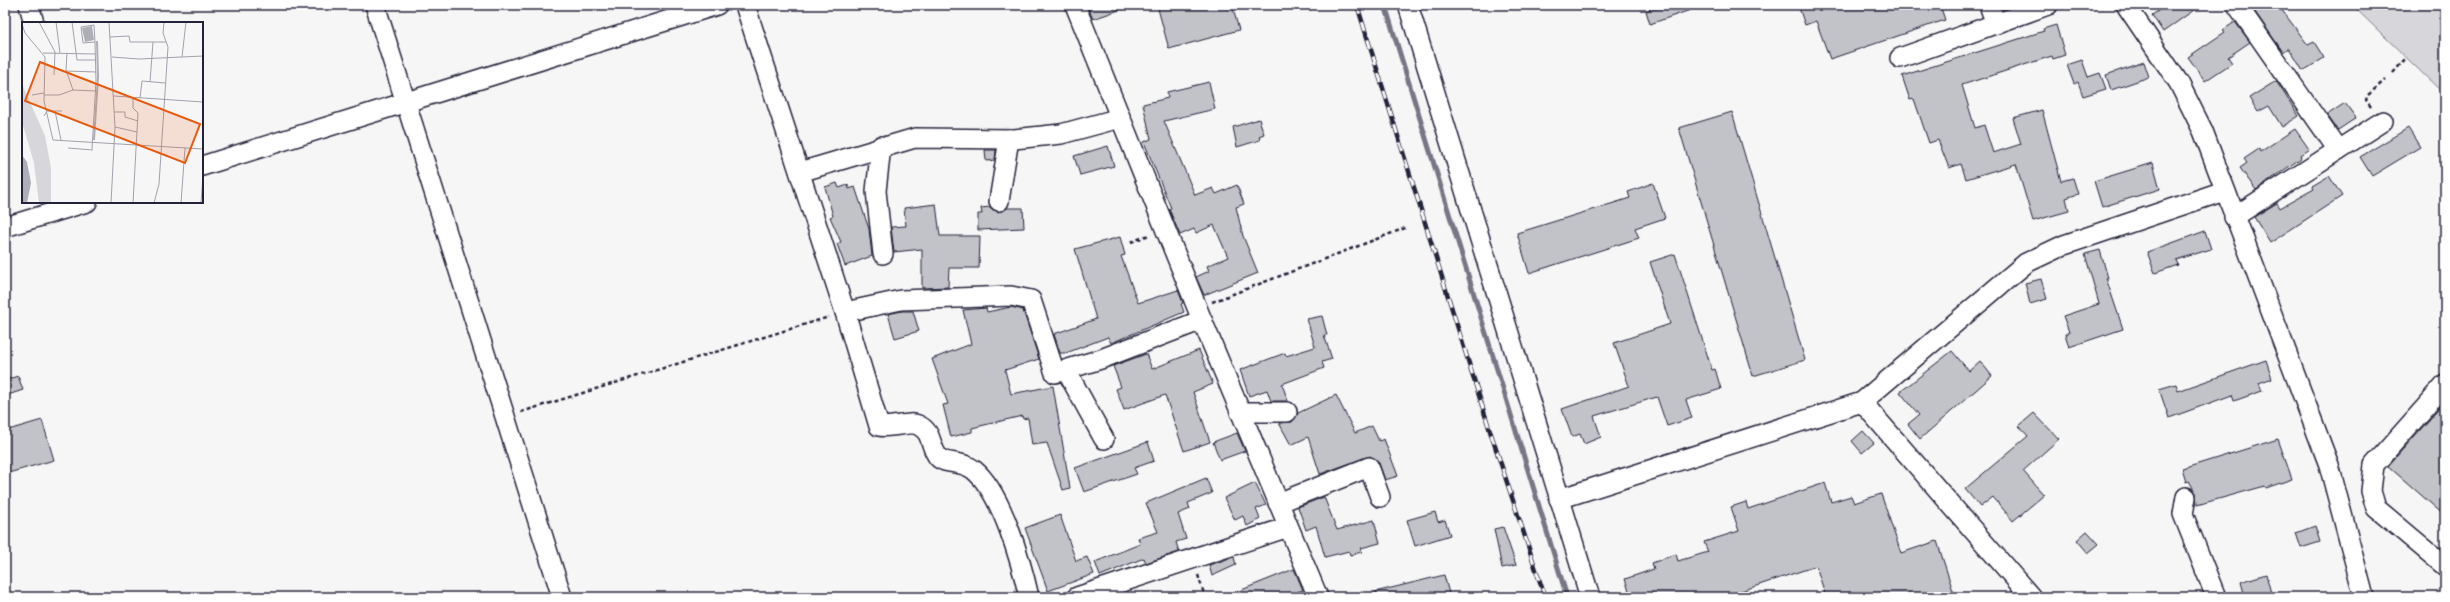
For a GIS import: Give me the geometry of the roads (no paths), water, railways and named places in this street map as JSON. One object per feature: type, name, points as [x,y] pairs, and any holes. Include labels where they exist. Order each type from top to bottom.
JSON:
[{"type":"street","points":[[28,5],[34,22]]},
{"type":"street","points":[[375,5],[562,597]]},
{"type":"street","points":[[203,166],[717,5]]},
{"type":"street","points":[[745,5],[845,312],[879,426],[889,428],[915,424],[927,430],[938,457],[947,462],[963,462],[975,471],[993,496],[1008,528],[1021,560],[1029,597]]},
{"type":"street","points":[[1075,5],[1240,412],[1318,597]]},
{"type":"street","points":[[1408,5],[1590,597]]},
{"type":"street","points":[[1988,5],[1996,24]]},
{"type":"street","points":[[1900,58],[2048,5]]},
{"type":"street","points":[[2126,5],[2180,83],[2191,103],[2203,131],[2234,218],[2329,465],[2364,597]]},
{"type":"street","points":[[2237,5],[2338,150]]},
{"type":"street","points":[[800,172],[881,146],[915,138],[1009,139],[1061,134],[1120,118]]},
{"type":"street","points":[[2234,218],[2383,121]]},
{"type":"street","points":[[999,201],[1009,139]]},
{"type":"street","points":[[881,146],[876,191],[883,254]]},
{"type":"street","points":[[1559,499],[1862,402],[1998,284],[2026,263],[2064,245],[2224,190]]},
{"type":"street","points":[[5,227],[84,203]]},
{"type":"street","points":[[845,312],[901,300],[1011,296],[1031,300],[1055,373],[1101,360],[1200,314]]},
{"type":"street","points":[[1066,370],[1104,439]]},
{"type":"street","points":[[2445,385],[2374,465],[2372,491],[2376,508],[2445,566]]},
{"type":"street","points":[[1862,402],[2031,597]]},
{"type":"street","points":[[1240,412],[1287,412]]},
{"type":"street","points":[[1278,503],[1369,467],[1380,497]]},
{"type":"street","points":[[2186,497],[2183,514],[2216,597]]},
{"type":"street","points":[[1077,597],[1288,527]]},
{"type":"waterway","points":[[1385,5],[1567,597]]},
{"type":"railway","points":[[1357,5],[1491,434],[1545,597]]}]
